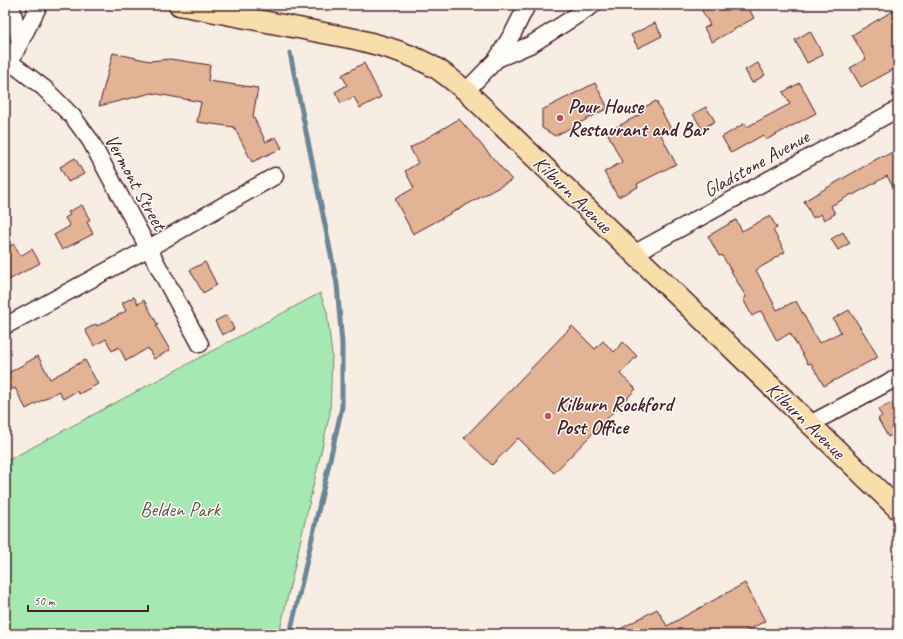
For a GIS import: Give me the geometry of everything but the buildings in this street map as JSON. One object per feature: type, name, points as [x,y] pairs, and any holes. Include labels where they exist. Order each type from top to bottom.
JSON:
[{"type":"main road","name":"Kilburn Avenue","points":[[179,5],[384,46],[410,55],[439,70],[466,91],[898,509]]},
{"type":"street","points":[[11,5],[20,42]]},
{"type":"street","points":[[7,64],[39,5]]},
{"type":"street","points":[[466,91],[496,59],[514,31],[527,5]]},
{"type":"street","points":[[496,59],[532,44],[593,5]]},
{"type":"street","name":"Vermont Street","points":[[7,64],[44,88],[73,117],[90,140],[200,344]]},
{"type":"street","name":"Gladstone Avenue","points":[[635,253],[898,109]]},
{"type":"street","points":[[5,326],[149,248],[275,176]]},
{"type":"street","points":[[810,424],[898,377]]},
{"type":"green space","name":"Belden Park","points":[[320,293],[327,312],[332,355],[330,413],[279,634],[5,634],[5,462]]},
{"type":"waterway","points":[[290,53],[337,284],[342,344],[342,407],[290,634]]},
{"type":"place","name":"Pour House Restaurant and Bar","points":[[560,118]]},
{"type":"place","name":"Kilburn Rockford Post Office","points":[[548,416]]}]
